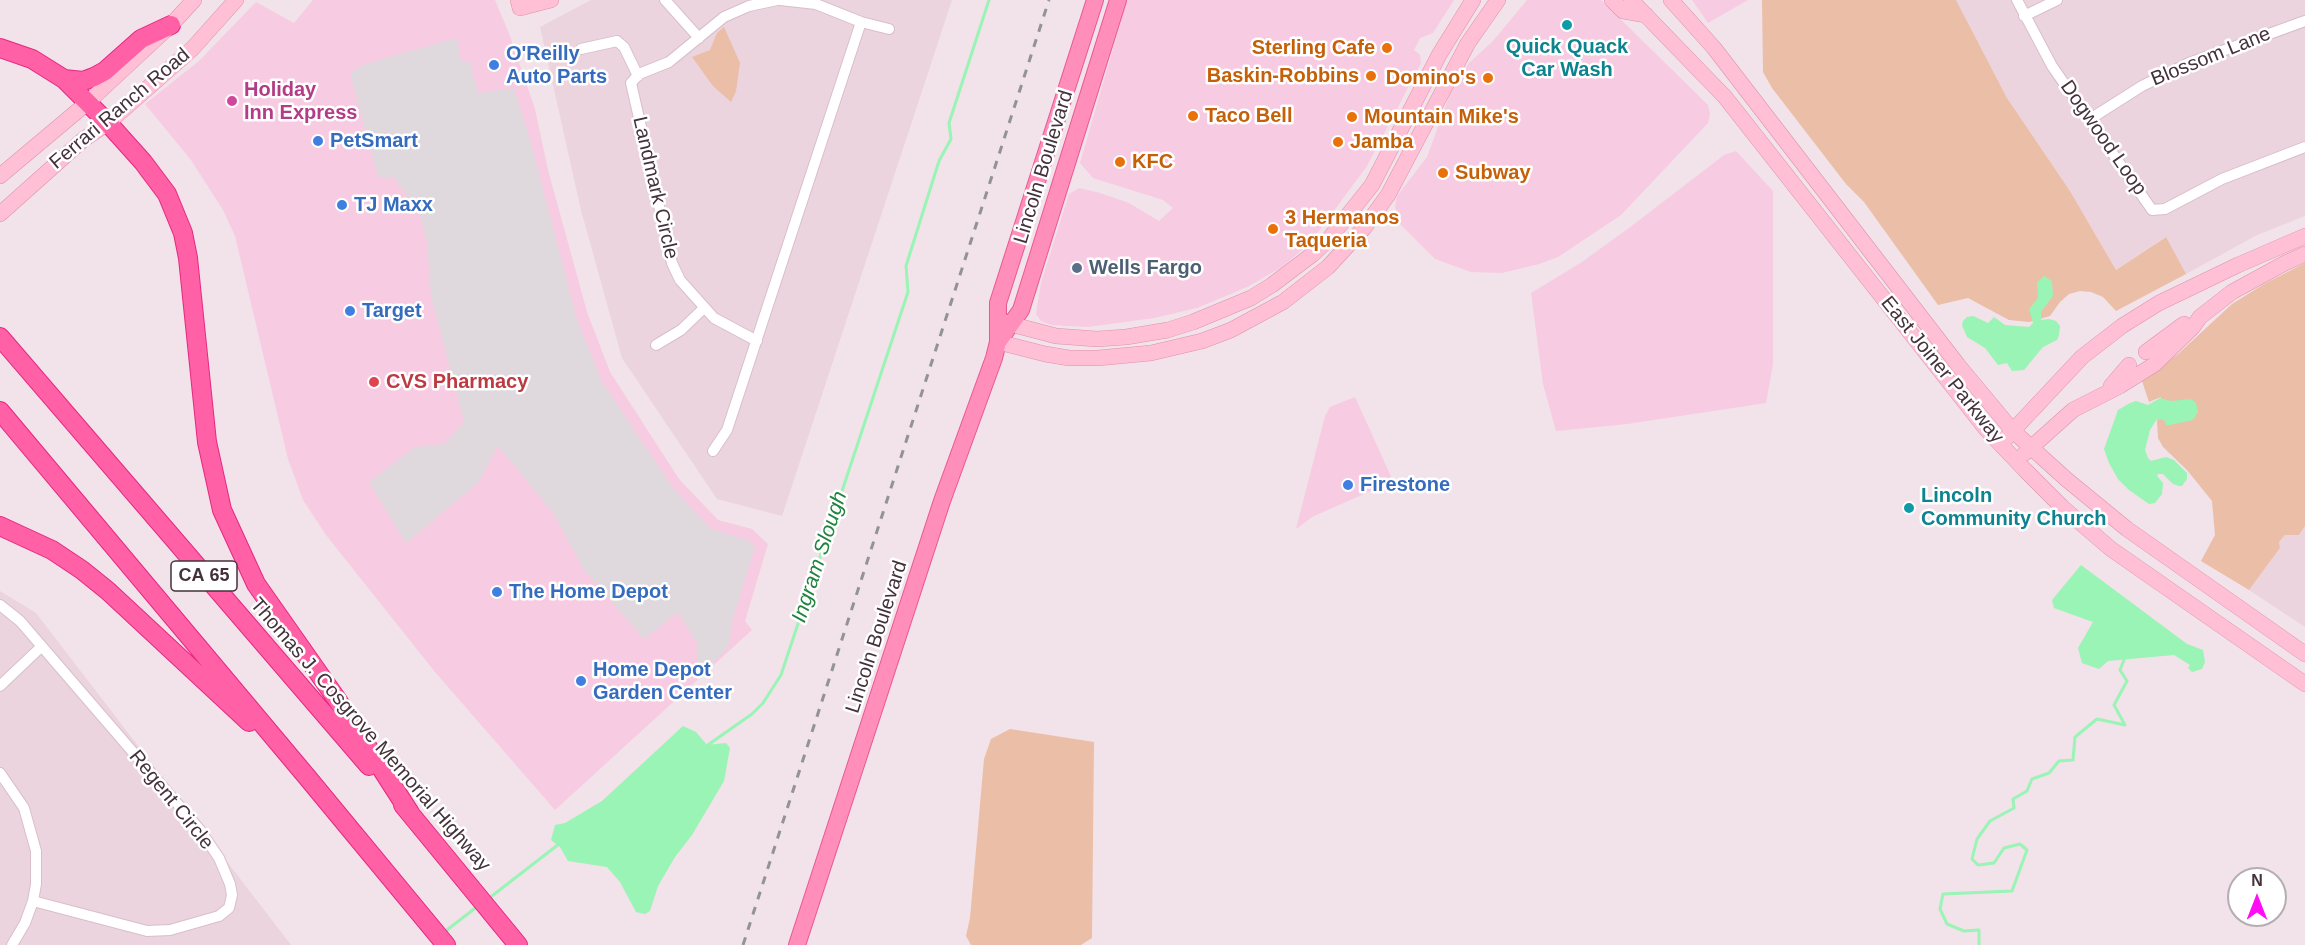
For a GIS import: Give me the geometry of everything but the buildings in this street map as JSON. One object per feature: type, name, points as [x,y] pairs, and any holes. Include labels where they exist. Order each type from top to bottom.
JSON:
[{"type":"highway","points":[[64,79],[83,81],[94,77],[105,71],[141,39],[171,25]]},
{"type":"highway","points":[[0,48],[32,59],[64,79],[143,162],[167,194],[183,233],[194,304],[207,442],[222,510],[238,548],[262,593],[336,698],[410,813]]},
{"type":"highway","name":"Thomas J. Cosgrove Memorial Highway","points":[[0,337],[410,813],[518,945]]},
{"type":"highway","name":"CA 65","points":[[0,411],[446,945]]},
{"type":"highway","points":[[0,526],[52,550],[82,570],[149,629],[307,777]]},
{"type":"main road","name":"Ferrari Ranch Road","points":[[0,176],[87,103],[171,25],[194,0]]},
{"type":"main road","name":"Ferrari Ranch Road","points":[[0,214],[84,139],[108,123],[192,49],[236,0]]},
{"type":"main road","points":[[519,4],[551,0]]},
{"type":"main road","name":"Lincoln Boulevard","points":[[797,945],[942,501],[998,342],[1004,322],[998,303],[1095,0]]},
{"type":"main road","name":"Lincoln Boulevard","points":[[1004,322],[1021,310],[1118,0]]},
{"type":"main road","points":[[998,342],[1069,358],[1151,353],[1202,341],[1231,330],[1283,302],[1328,267],[1364,228],[1388,195],[1456,64],[1498,0]]},
{"type":"main road","points":[[1485,17],[1503,0]]},
{"type":"main road","points":[[1612,0],[1623,11],[1646,15]]},
{"type":"main road","name":"East Joiner Parkway","points":[[1631,0],[1725,97],[1986,429],[2016,461],[2062,507],[2111,549],[2305,684]]},
{"type":"main road","name":"East Joiner Parkway","points":[[1671,0],[1714,48],[1958,365],[2013,431],[2066,479],[2147,544],[2305,654]]},
{"type":"main road","points":[[1004,322],[1046,335],[1070,338],[1098,339],[1147,334],[1224,311],[1251,298],[1290,272],[1328,240],[1372,185],[1448,39],[1472,1]]},
{"type":"main road","points":[[2000,444],[2082,357],[2121,326],[2159,303],[2305,236]]},
{"type":"main road","points":[[2146,352],[2187,322],[2200,317],[2246,283],[2305,254]]},
{"type":"main road","points":[[2016,461],[2073,410],[2155,364],[2193,327],[2200,317]]},
{"type":"main road","points":[[2105,393],[2129,365]]},
{"type":"street","points":[[665,0],[699,38]]},
{"type":"street","points":[[580,49],[617,40],[624,47],[638,76],[669,62],[740,4],[778,0],[816,4],[861,22],[889,29]]},
{"type":"street","name":"Dogwood Loop","points":[[2017,0],[2052,66],[2152,210],[2165,209],[2222,179],[2305,147]]},
{"type":"street","points":[[2024,16],[2057,0]]},
{"type":"street","name":"Blossom Lane","points":[[2090,118],[2142,86],[2189,63],[2305,21]]},
{"type":"street","points":[[713,452],[727,430],[861,22]]},
{"type":"street","name":"Landmark Circle","points":[[638,76],[632,82],[633,91],[672,263],[681,280],[714,318],[757,341]]},
{"type":"street","points":[[656,345],[681,330],[704,308]]},
{"type":"street","name":"Regent Circle","points":[[0,605],[20,621],[200,830],[219,858],[232,895],[229,908],[219,916],[170,930],[147,931],[33,901]]},
{"type":"street","points":[[0,686],[41,647]]},
{"type":"street","points":[[0,773],[24,808],[36,851],[36,884],[33,901],[25,923],[12,945]]},
{"type":"shaded area","points":[[313,0],[495,0],[535,109],[548,170],[587,312],[610,372],[679,479],[718,520],[752,529],[768,544],[745,621],[752,630],[555,810],[435,672],[326,535],[303,500],[288,459],[235,236],[223,210],[191,160],[145,104],[199,61],[256,2],[294,23]]},
{"type":"shaded area","points":[[591,0],[952,0],[782,516],[717,499],[622,358],[581,210],[540,27]]},
{"type":"shaded area","points":[[1127,0],[1454,0],[1433,33],[1420,38],[1414,50],[1420,55],[1421,63],[1367,166],[1310,243],[1282,267],[1247,287],[1197,308],[1154,318],[1088,327],[1051,325],[1041,321],[1036,314],[1041,283],[1069,194],[1079,188],[1100,193],[1129,203],[1159,221],[1173,208],[1163,200],[1093,178],[1080,163]]},
{"type":"shaded area","points":[[1527,0],[1601,0],[1708,105],[1710,114],[1708,123],[1621,215],[1558,257],[1502,273],[1471,272],[1435,259],[1399,223],[1395,207],[1397,196],[1427,157],[1452,88],[1469,63],[1493,41]]},
{"type":"shaded area","points":[[1692,0],[1748,0],[1708,23]]},
{"type":"shaded area","points":[[1762,0],[1956,0],[2007,98],[2070,191],[2116,270],[2166,237],[2186,274],[2116,311],[2103,297],[2091,292],[2080,291],[2069,294],[2050,316],[2029,322],[2009,320],[1968,298],[1938,305],[1864,202],[1846,184],[1772,88],[1763,72]]},
{"type":"shaded area","points":[[1956,0],[2305,0],[2305,216],[2257,235],[2186,274],[2165,237],[2116,270],[2070,191],[2007,98]]},
{"type":"shaded area","points":[[724,27],[740,63],[736,91],[731,102],[713,86],[692,57],[710,50],[717,33]]},
{"type":"shaded area","points":[[457,38],[461,62],[470,61],[478,93],[514,88],[531,143],[577,320],[602,382],[673,488],[711,529],[748,540],[755,547],[732,622],[729,646],[696,681],[697,643],[678,612],[644,639],[584,570],[554,514],[498,446],[478,483],[406,543],[369,482],[415,447],[444,444],[464,422],[431,296],[427,241],[420,214],[393,176],[388,179],[378,177],[350,73],[375,61]]},
{"type":"shaded area","points":[[1736,151],[1773,191],[1773,364],[1766,403],[1627,424],[1556,431],[1543,384],[1531,293],[1582,262],[1724,155]]},
{"type":"shaded area","points":[[2305,263],[2305,526],[2299,535],[2285,535],[2279,542],[2280,548],[2249,590],[2201,561],[2215,535],[2212,501],[2187,470],[2163,447],[2158,438],[2157,422],[2161,397],[2149,402],[2142,381],[2178,354],[2232,304]]},
{"type":"shaded area","points":[[2044,276],[2052,281],[2053,296],[2041,312],[2041,320],[2056,321],[2060,326],[2059,335],[2057,340],[2043,347],[2024,370],[2012,371],[2007,363],[1998,365],[1985,348],[1967,337],[1962,325],[1963,321],[1973,316],[1988,323],[1994,317],[2005,325],[2029,327],[2033,323],[2029,309],[2038,298],[2037,282]]},
{"type":"shaded area","points":[[1355,397],[1393,481],[1312,517],[1296,529],[1325,416],[1330,407]]},
{"type":"shaded area","points":[[2160,398],[2171,401],[2191,399],[2196,403],[2198,412],[2193,420],[2170,425],[2166,425],[2164,420],[2157,419],[2150,430],[2145,450],[2148,458],[2151,461],[2166,457],[2174,460],[2187,473],[2187,479],[2182,486],[2179,486],[2173,484],[2163,474],[2158,474],[2157,476],[2163,483],[2162,494],[2155,503],[2149,504],[2118,479],[2104,449],[2118,410],[2136,401],[2148,405]]},
{"type":"shaded area","points":[[2305,526],[2305,627],[2249,590],[2280,548],[2279,542],[2285,535],[2299,535]]},
{"type":"shaded area","points":[[2081,565],[2187,644],[2203,650],[2205,662],[2202,669],[2192,672],[2188,668],[2190,665],[2174,655],[2108,661],[2099,669],[2082,663],[2078,648],[2093,622],[2054,608],[2052,600]]},
{"type":"shaded area","points":[[0,591],[36,613],[291,945],[0,945]]},
{"type":"shaded area","points":[[683,726],[696,732],[707,745],[726,743],[730,748],[724,781],[658,886],[650,911],[645,914],[636,912],[620,882],[607,867],[568,861],[560,847],[551,840],[555,825],[565,823],[602,801]]},
{"type":"shaded area","points":[[1010,729],[1094,742],[1092,938],[1081,945],[971,945],[966,936],[970,918],[984,759],[991,739]]},
{"type":"waterway","name":"Ingram Slough","points":[[705,747],[752,714],[763,703],[781,675],[908,292],[906,266],[939,161],[951,139],[949,123],[989,0]]},
{"type":"waterway","points":[[1979,945],[1979,930],[1964,931],[1947,924],[1940,909],[1943,894],[2012,891],[2027,850],[2020,844],[2004,848],[1994,863],[1978,865],[1972,859],[1977,839],[1990,821],[2014,808],[2013,799],[2027,791],[2032,779],[2049,773],[2059,761],[2073,760],[2075,737],[2097,719],[2125,725],[2114,705],[2127,681],[2120,670],[2124,660]]},
{"type":"waterway","name":"Ingram Slough","points":[[488,899],[559,844]]},
{"type":"waterway","name":"Ingram Slough","points":[[443,933],[478,906]]},
{"type":"railway","points":[[743,945],[1049,0]]},
{"type":"place","name":"Quick Quack Car Wash","points":[[1567,25]]},
{"type":"place","name":"Sterling Cafe","points":[[1387,48]]},
{"type":"place","name":"O'Reilly Auto Parts","points":[[494,65]]},
{"type":"place","name":"Baskin-Robbins","points":[[1371,76]]},
{"type":"place","name":"Domino's","points":[[1488,78]]},
{"type":"place","name":"Holiday Inn Express","points":[[232,101]]},
{"type":"place","name":"Taco Bell","points":[[1193,116]]},
{"type":"place","name":"Mountain Mike's","points":[[1352,117]]},
{"type":"place","name":"PetSmart","points":[[318,141]]},
{"type":"place","name":"Jamba","points":[[1338,142]]},
{"type":"place","name":"KFC","points":[[1120,162]]},
{"type":"place","name":"Subway","points":[[1443,173]]},
{"type":"place","name":"TJ Maxx","points":[[342,205]]},
{"type":"place","name":"3 Hermanos Taqueria","points":[[1273,229]]},
{"type":"place","name":"Wells Fargo","points":[[1077,268]]},
{"type":"place","name":"Target","points":[[350,311]]},
{"type":"place","name":"CVS Pharmacy","points":[[374,382]]},
{"type":"place","name":"Firestone","points":[[1348,485]]},
{"type":"place","name":"Lincoln Community Church","points":[[1909,508]]},
{"type":"place","name":"The Home Depot","points":[[497,592]]},
{"type":"place","name":"Home Depot Garden Center","points":[[581,681]]}]
